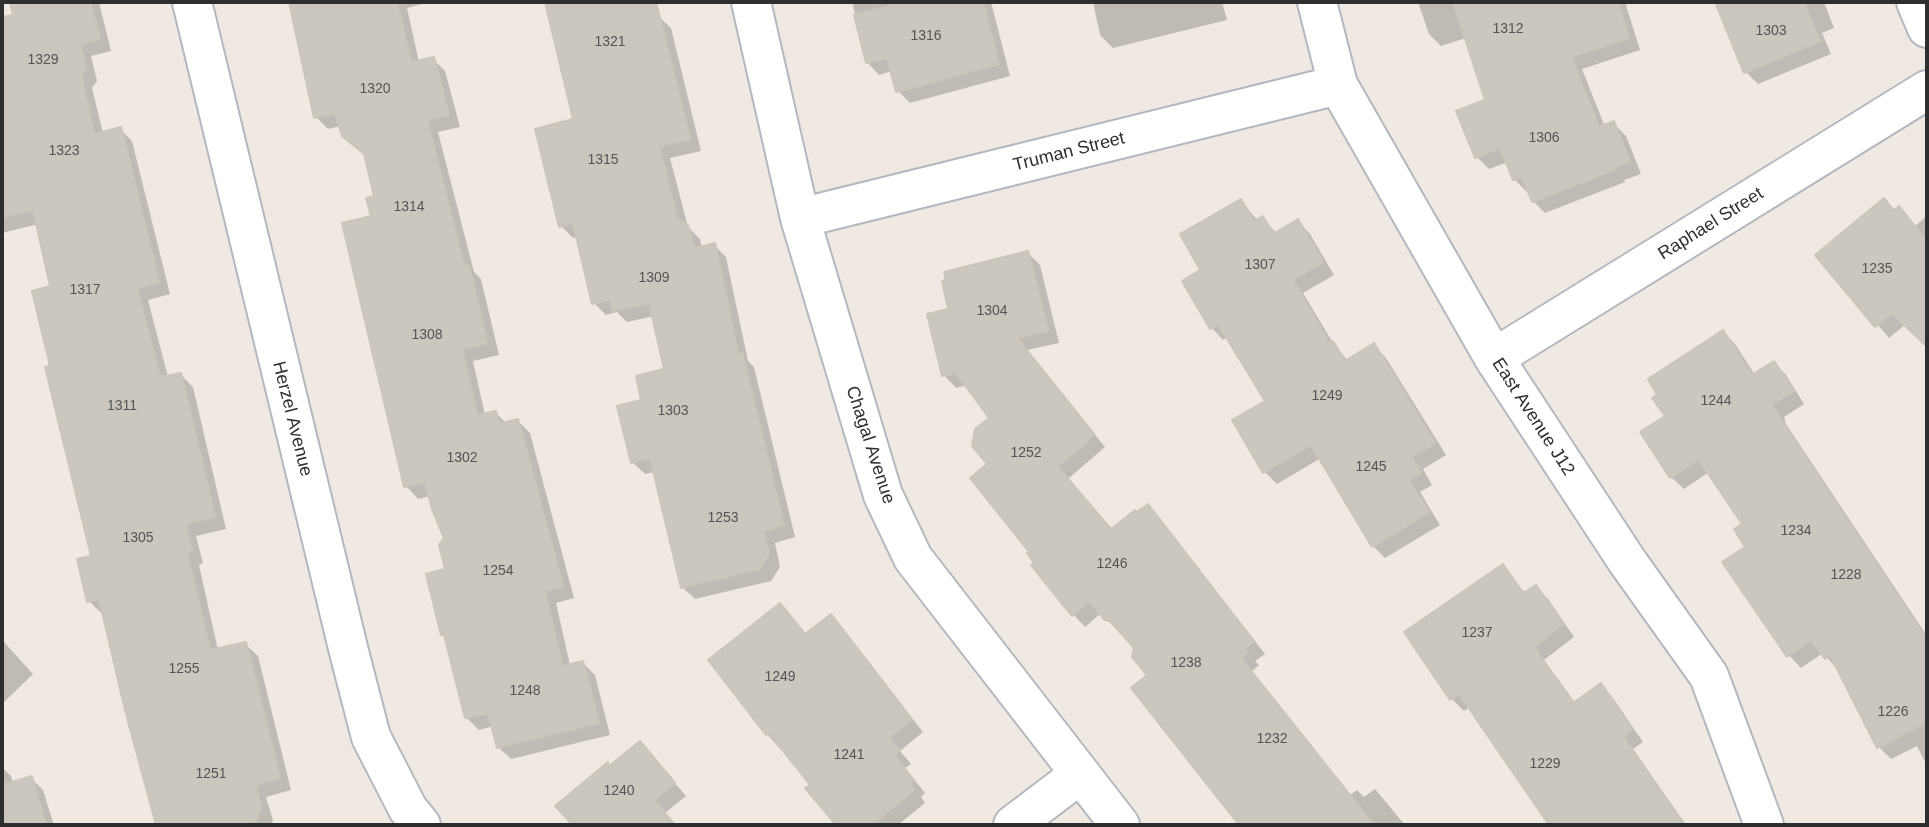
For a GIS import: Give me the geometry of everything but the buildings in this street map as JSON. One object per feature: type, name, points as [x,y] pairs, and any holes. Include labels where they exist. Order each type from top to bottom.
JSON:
[{"type":"street","name":"Herzel Avenue","points":[[192,2],[371,737],[408,809],[421,825]]},
{"type":"street","name":"Chagal Avenue","points":[[751,2],[800,218],[883,495],[913,558],[1120,825]]},
{"type":"street","name":"East Avenue J12","points":[[1317,2],[1338,85],[1494,358],[1627,561],[1709,676],[1764,825]]},
{"type":"street","points":[[1916,2],[1927,28]]},
{"type":"street","name":"Truman Street","points":[[800,218],[1338,85]]},
{"type":"street","name":"Raphael Street","points":[[1494,358],[1927,90]]},
{"type":"street","points":[[1013,825],[1079,775]]}]
